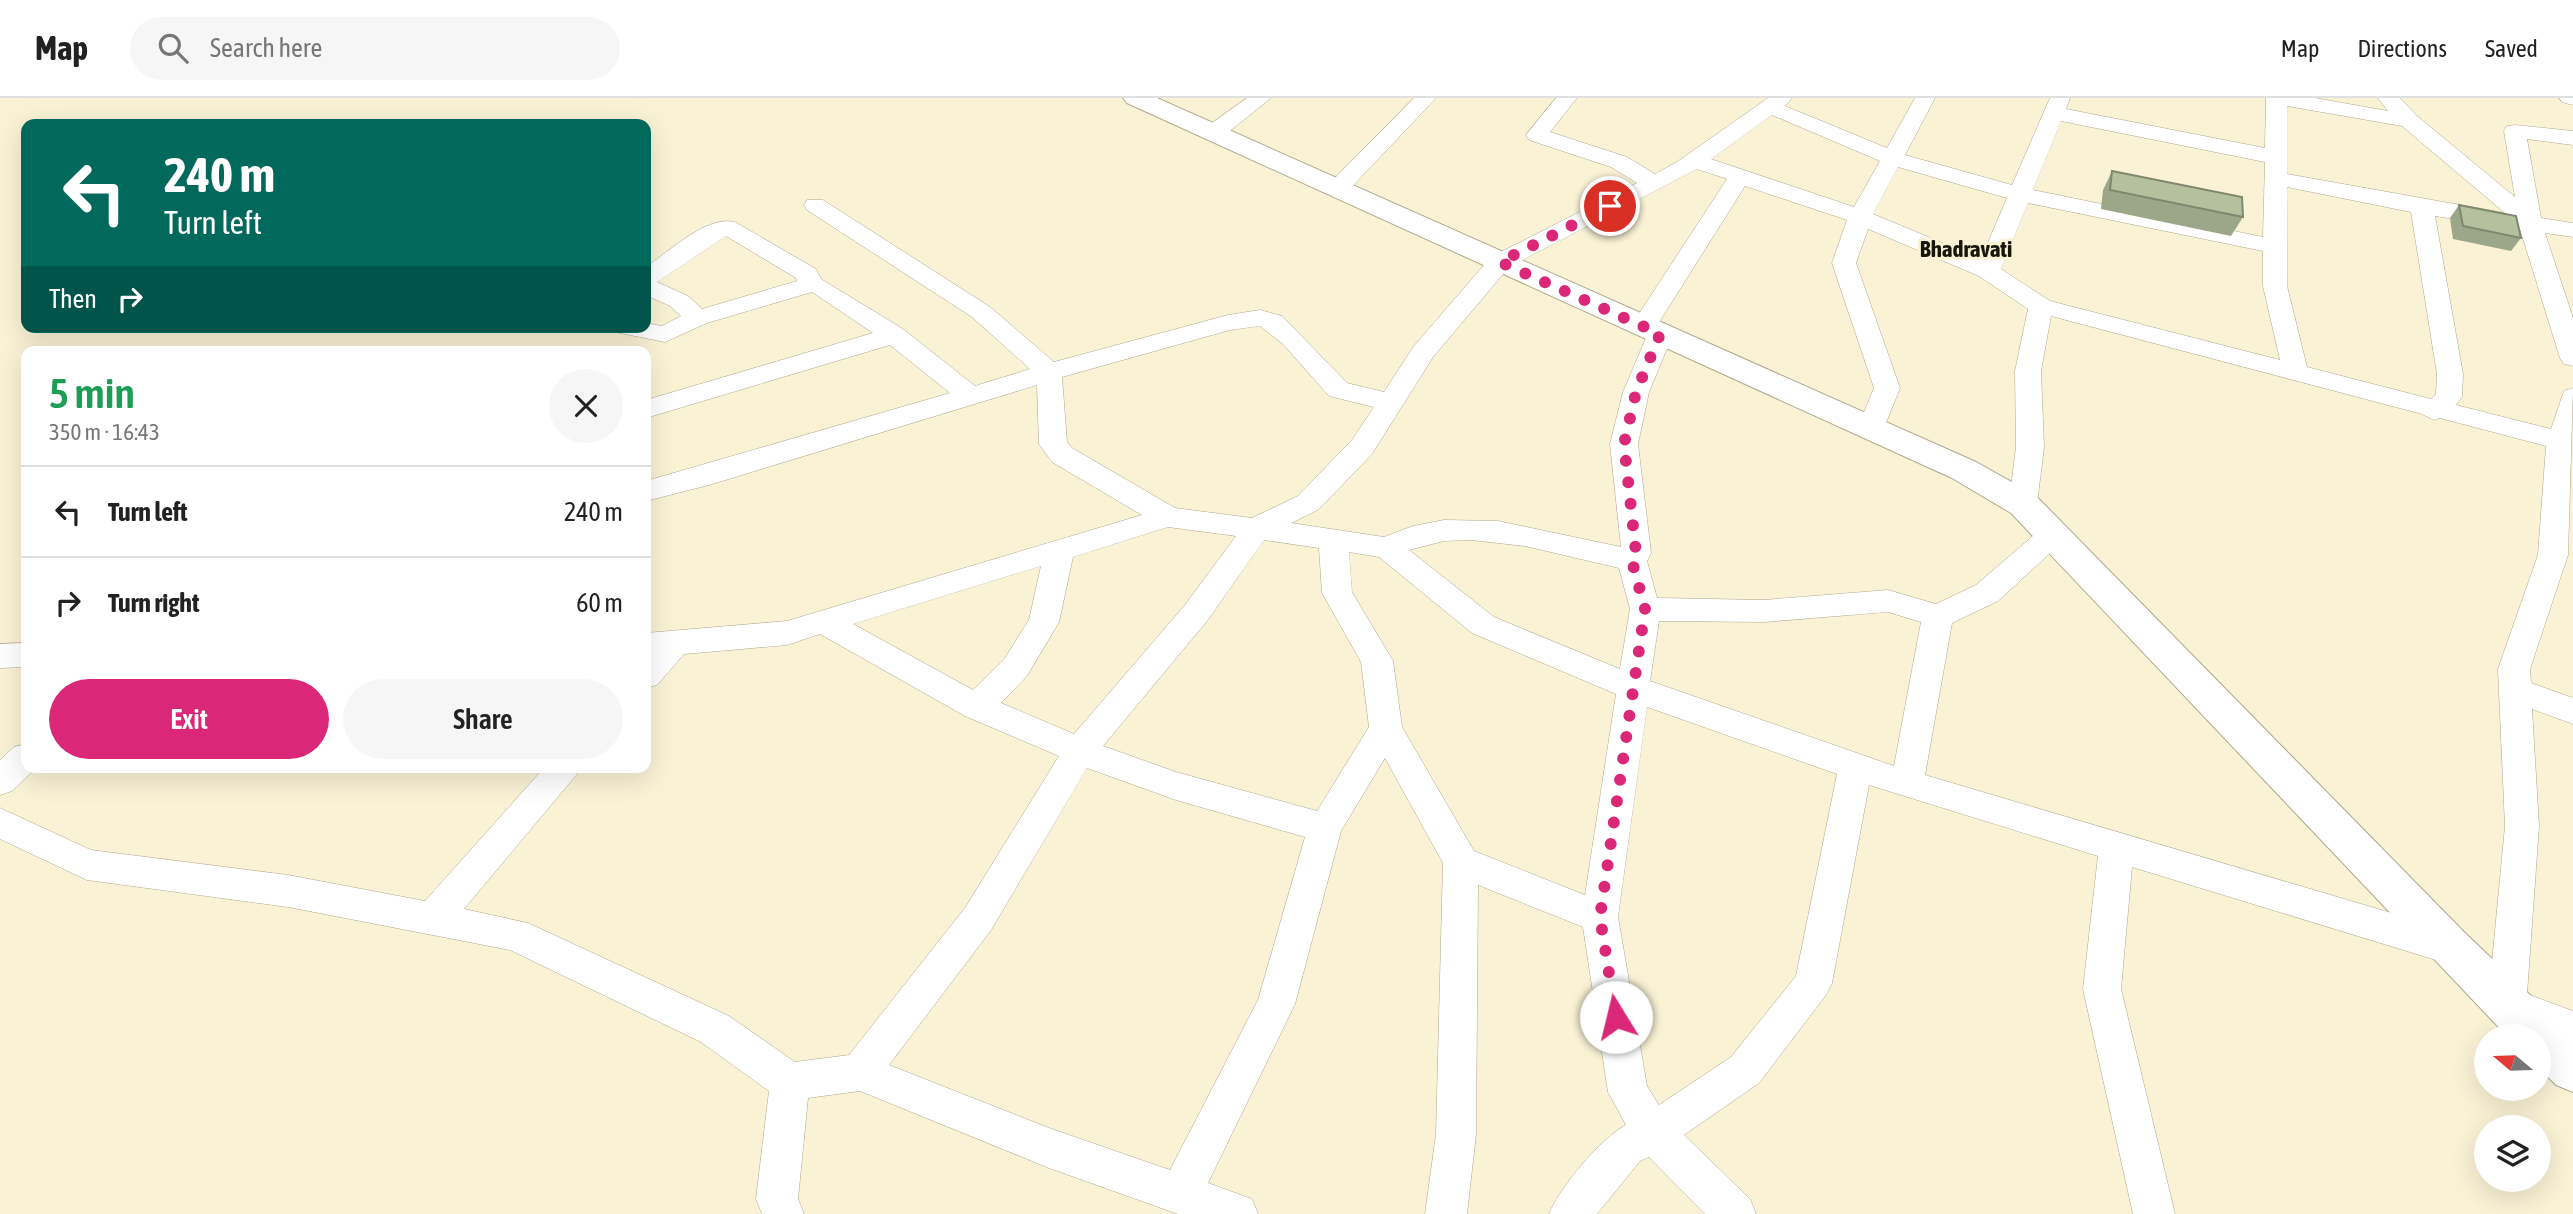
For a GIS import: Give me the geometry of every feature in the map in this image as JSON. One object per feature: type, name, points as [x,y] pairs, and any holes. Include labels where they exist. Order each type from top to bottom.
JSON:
[{"type":"street","points":[[1136,98],[1964,470],[2023,504],[2449,947],[2573,1069]]},
{"type":"street","points":[[1213,133],[1261,98]]},
{"type":"street","points":[[1338,189],[1426,98]]},
{"type":"street","points":[[1567,98],[1536,135],[1619,162],[1654,183]]},
{"type":"street","points":[[1871,429],[1887,388],[1844,263],[1860,217],[1925,98]]},
{"type":"street","points":[[2296,374],[2275,286],[2277,98],[2409,121]]},
{"type":"street","points":[[2388,98],[2409,121],[2530,222]]},
{"type":"street","points":[[860,1072],[978,919],[1081,749],[1196,613],[1258,527],[1308,503],[1362,447],[1423,352],[1500,262],[1695,161],[1776,102],[1894,159],[2019,194],[2275,246]]},
{"type":"street","points":[[1988,271],[2057,106],[2423,207],[2573,230]]},
{"type":"street","points":[[2573,138],[2515,131],[2530,222],[2573,358]]},
{"type":"street","points":[[1695,161],[1860,217],[1988,271],[2041,306],[2434,411],[2561,441]]},
{"type":"street","points":[[1735,1214],[1653,1133],[1628,1092],[1600,917],[1645,609],[1632,561],[1636,553],[1624,444],[1652,330],[1740,176]]},
{"type":"street","points":[[815,205],[981,312],[1049,372],[1053,444],[1057,449],[1168,517]]},
{"type":"street","points":[[2423,207],[2451,373],[2449,397],[2434,411]]},
{"type":"street","points":[[651,275],[708,236],[727,227],[807,274],[811,285]]},
{"type":"street","points":[[651,332],[665,334],[698,318],[811,285],[819,286],[894,335],[971,396]]},
{"type":"street","points":[[651,288],[679,301],[698,318]]},
{"type":"street","points":[[2023,504],[2030,447],[2028,371],[2041,306]]},
{"type":"street","points":[[651,490],[1049,372],[1228,323],[1260,318],[1273,321],[1292,338],[1338,390],[1391,402]]},
{"type":"street","points":[[651,408],[894,335]]},
{"type":"street","points":[[2507,1004],[2522,826],[2514,669],[2563,533],[2561,441],[2573,397]]},
{"type":"street","points":[[651,665],[661,644],[787,633],[1168,517],[1258,527],[1387,548],[1483,625],[1635,689],[1855,767],[1907,785],[2449,947]]},
{"type":"street","points":[[1387,548],[1416,535],[1450,531],[1512,532],[1632,561]]},
{"type":"street","points":[[1645,609],[1765,611],[1888,601],[1938,616],[1987,593],[2052,535]]},
{"type":"street","points":[[1333,539],[1337,593],[1377,661],[1386,729],[1461,862],[1456,1134],[1446,1214]]},
{"type":"street","points":[[976,707],[1016,667],[1044,622],[1060,549]]},
{"type":"street","points":[[1907,785],[1938,616]]},
{"type":"street","points":[[823,621],[885,661],[976,707],[1156,779],[1325,828]]},
{"type":"street","points":[[0,656],[21,655]]},
{"type":"street","points":[[2515,691],[2573,711]]},
{"type":"street","points":[[1180,1194],[1276,1004],[1325,828],[1386,729]]},
{"type":"street","points":[[0,781],[21,762]]},
{"type":"street","points":[[1570,1214],[1626,1147],[1653,1133],[1745,1070],[1813,983],[1855,767]]},
{"type":"street","points":[[432,919],[561,773]]},
{"type":"street","points":[[0,823],[87,865],[288,891],[515,935],[715,1029],[790,1082],[860,1072],[1049,1148],[1237,1214]]},
{"type":"street","points":[[2116,848],[2102,989],[2154,1214]]},
{"type":"street","points":[[1461,862],[1600,917]]},
{"type":"street","points":[[2507,1004],[2573,1030]]},
{"type":"street","points":[[783,1214],[778,1199],[790,1082]]},
{"type":"building","points":[[2112,171],[2242,197],[2243,217],[2110,190]]},
{"type":"building","points":[[2459,205],[2516,216],[2521,238],[2463,226]]},
{"type":"district","name":"Bhadravati","points":[[1966,249]]},
{"type":"route","points":[[1610,206],[1500,262],[1660,334],[1636,392],[1624,444],[1636,553],[1632,561],[1645,609],[1600,917],[1616,1017]]}]
